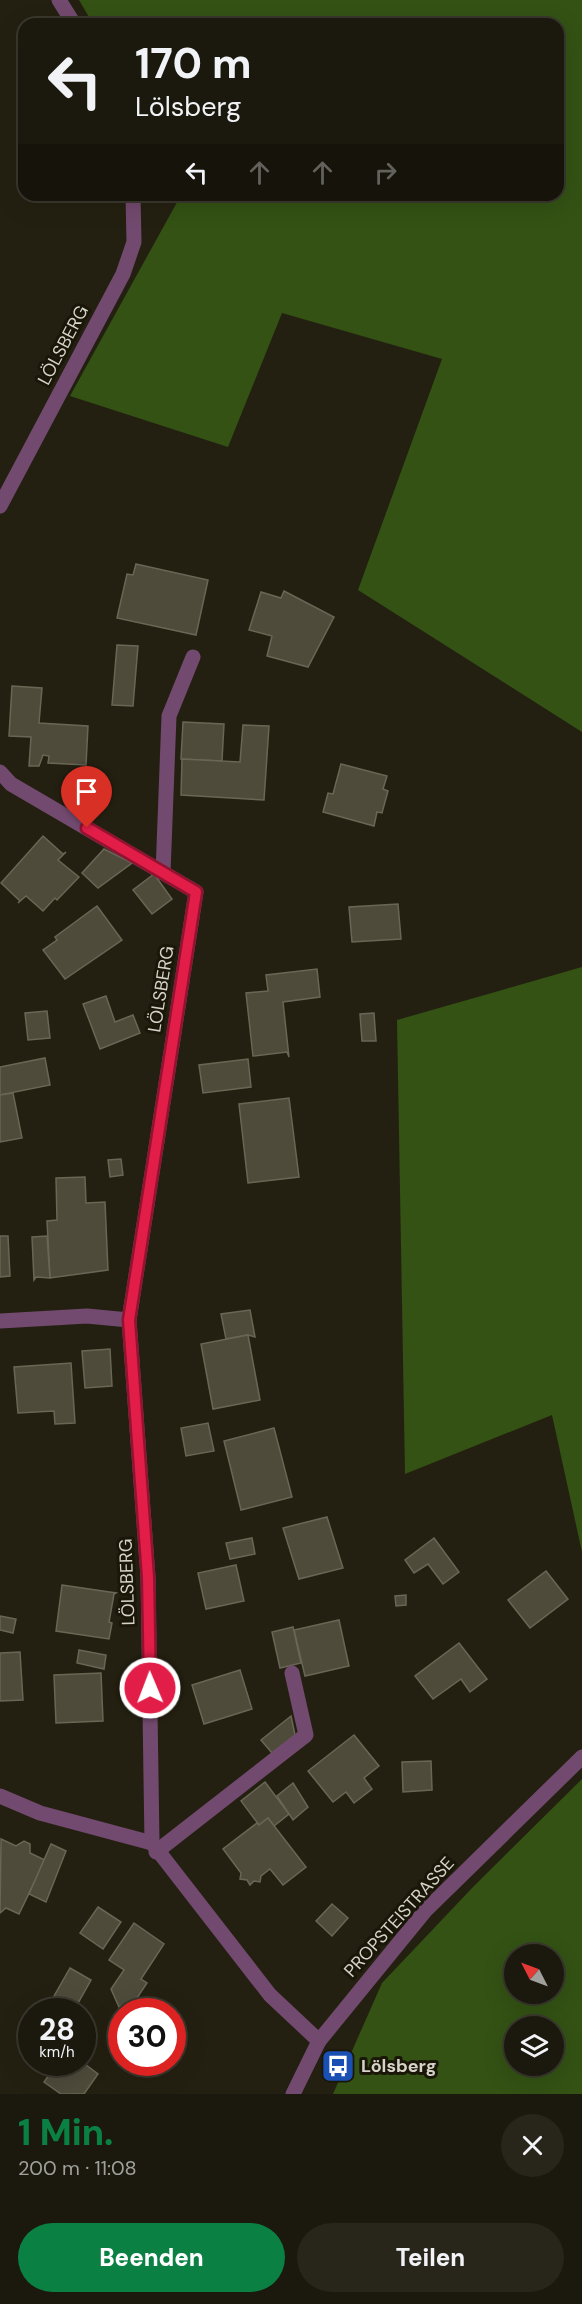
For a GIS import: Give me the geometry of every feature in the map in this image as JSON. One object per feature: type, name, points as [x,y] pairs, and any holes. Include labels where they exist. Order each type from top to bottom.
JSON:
[{"type":"street","points":[[59,0],[70,18]]},
{"type":"street","name":"LÖLSBERG","points":[[0,506],[123,274],[134,242],[133,201]]},
{"type":"street","points":[[163,873],[169,716],[193,657]]},
{"type":"street","name":"LÖLSBERG","points":[[0,772],[11,784],[196,892],[129,1320],[148,1577],[154,1848]]},
{"type":"street","points":[[0,1321],[87,1316],[129,1320]]},
{"type":"street","points":[[154,1848],[306,1735],[292,1673]]},
{"type":"street","name":"PROPSTEISTRASSE","points":[[293,2094],[319,2041],[425,1911],[582,1758]]},
{"type":"street","points":[[0,1796],[40,1812],[154,1848],[270,1995],[319,2041]]},
{"type":"green space","points":[[79,0],[582,0],[582,732],[358,590],[442,359],[282,313],[228,447],[70,396],[178,201],[564,201],[564,18],[90,18]]},
{"type":"green space","points":[[582,967],[582,1552],[552,1415],[405,1474],[397,1020]]},
{"type":"green space","points":[[582,1779],[582,2094],[333,2094],[382,1983],[473,1887]]},
{"type":"building","points":[[136,564],[208,580],[196,635],[117,618],[127,574],[133,575]]},
{"type":"building","points":[[284,591],[334,617],[308,667],[267,656],[272,636],[249,630],[261,592],[281,598]]},
{"type":"building","points":[[117,645],[138,646],[133,706],[112,705]]},
{"type":"building","points":[[12,686],[42,688],[39,723],[88,726],[86,765],[48,763],[49,756],[43,755],[39,766],[29,766],[31,737],[9,736]]},
{"type":"building","points":[[183,722],[224,724],[222,761],[181,759]]},
{"type":"building","points":[[243,725],[269,726],[264,800],[181,795],[182,759],[240,762]]},
{"type":"building","points":[[341,764],[387,776],[383,789],[388,791],[382,813],[377,812],[374,826],[323,812],[328,793],[333,794]]},
{"type":"building","points":[[43,836],[63,854],[66,852],[58,860],[79,877],[43,911],[26,896],[18,903],[20,901],[1,883]]},
{"type":"building","points":[[104,849],[132,863],[98,888],[82,873]]},
{"type":"building","points":[[154,874],[172,899],[152,914],[133,890]]},
{"type":"building","points":[[398,904],[401,939],[352,942],[349,907]]},
{"type":"building","points":[[97,906],[122,940],[65,979],[43,950],[57,940],[55,937]]},
{"type":"building","points":[[317,969],[320,997],[283,1002],[289,1057],[287,1052],[253,1056],[246,993],[268,991],[266,975]]},
{"type":"building","points":[[106,996],[115,1022],[133,1015],[140,1033],[100,1049],[83,1004]]},
{"type":"building","points":[[47,1011],[50,1038],[28,1040],[25,1013]]},
{"type":"building","points":[[374,1013],[376,1041],[362,1041],[360,1014]]},
{"type":"building","points":[[45,1058],[50,1085],[0,1095],[0,1067]]},
{"type":"building","points":[[248,1059],[251,1087],[203,1093],[199,1065]]},
{"type":"building","points":[[13,1093],[22,1138],[0,1142],[0,1095]]},
{"type":"building","points":[[289,1098],[299,1177],[248,1183],[239,1104]]},
{"type":"building","points":[[121,1159],[123,1175],[110,1177],[108,1160]]},
{"type":"building","points":[[85,1177],[86,1203],[105,1202],[108,1270],[50,1278],[47,1221],[57,1220],[56,1178]]},
{"type":"building","points":[[0,1236],[8,1236],[10,1276],[0,1277]]},
{"type":"building","points":[[47,1236],[50,1278],[36,1277],[34,1280],[32,1237]]},
{"type":"building","points":[[250,1310],[255,1337],[248,1335],[226,1339],[221,1314]]},
{"type":"building","points":[[248,1335],[260,1400],[213,1409],[201,1344]]},
{"type":"building","points":[[110,1349],[112,1386],[85,1388],[82,1351]]},
{"type":"building","points":[[71,1363],[75,1423],[55,1424],[54,1411],[18,1413],[14,1367]]},
{"type":"building","points":[[208,1423],[214,1451],[186,1456],[181,1428]]},
{"type":"building","points":[[274,1428],[292,1497],[241,1510],[224,1441]]},
{"type":"building","points":[[327,1517],[343,1568],[299,1579],[283,1528]]},
{"type":"building","points":[[252,1538],[255,1554],[230,1559],[226,1543]]},
{"type":"building","points":[[434,1538],[459,1572],[443,1584],[428,1564],[414,1573],[405,1560]]},
{"type":"building","points":[[236,1565],[244,1601],[206,1609],[198,1573]]},
{"type":"building","points":[[546,1571],[568,1599],[530,1628],[508,1600]]},
{"type":"building","points":[[62,1585],[116,1593],[109,1622],[112,1623],[109,1639],[56,1631]]},
{"type":"building","points":[[406,1595],[406,1605],[396,1606],[395,1596]]},
{"type":"building","points":[[0,1616],[16,1619],[13,1633],[0,1630]]},
{"type":"building","points":[[339,1620],[349,1666],[305,1676],[294,1630]]},
{"type":"building","points":[[293,1627],[301,1663],[280,1668],[272,1632]]},
{"type":"building","points":[[459,1643],[487,1679],[470,1692],[461,1679],[433,1699],[415,1676]]},
{"type":"building","points":[[79,1650],[106,1655],[104,1669],[77,1663]]},
{"type":"building","points":[[20,1652],[23,1700],[0,1701],[0,1653]]},
{"type":"building","points":[[240,1670],[252,1709],[204,1724],[192,1685]]},
{"type":"building","points":[[101,1673],[103,1721],[56,1723],[54,1675]]},
{"type":"building","points":[[291,1716],[295,1735],[272,1753],[261,1740]]},
{"type":"building","points":[[354,1735],[379,1766],[364,1778],[372,1789],[354,1803],[346,1792],[333,1802],[308,1771]]},
{"type":"building","points":[[431,1761],[432,1790],[403,1792],[402,1762]]},
{"type":"building","points":[[265,1782],[289,1814],[274,1826],[268,1818],[259,1825],[241,1801]]},
{"type":"building","points":[[293,1783],[308,1807],[293,1820],[277,1796]]},
{"type":"building","points":[[268,1818],[306,1867],[283,1885],[270,1869],[261,1876],[260,1882],[254,1881],[250,1885],[247,1880],[240,1879],[241,1873],[223,1849],[257,1823],[259,1825]]},
{"type":"building","points":[[1,1839],[16,1846],[24,1841],[30,1844],[30,1853],[45,1860],[19,1914],[6,1908],[0,1913]]},
{"type":"building","points":[[51,1844],[66,1851],[46,1902],[29,1894]]},
{"type":"building","points":[[332,1904],[348,1918],[332,1936],[316,1921]]},
{"type":"building","points":[[98,1907],[121,1922],[103,1949],[80,1933]]},
{"type":"building","points":[[134,1923],[164,1944],[141,1979],[147,1983],[137,1998],[115,1998],[111,1989],[124,1970],[109,1960]]},
{"type":"building","points":[[70,1968],[91,1980],[81,1998],[56,1998],[54,1996]]},
{"type":"building","points":[[96,2072],[98,2074],[84,2094],[61,2094],[44,2082],[48,2076],[96,2076]]},
{"type":"place","name":"Lölsberg","points":[[338,2066]]},
{"type":"route","points":[[87,828],[196,892],[129,1320],[148,1577],[150,1688]]}]
